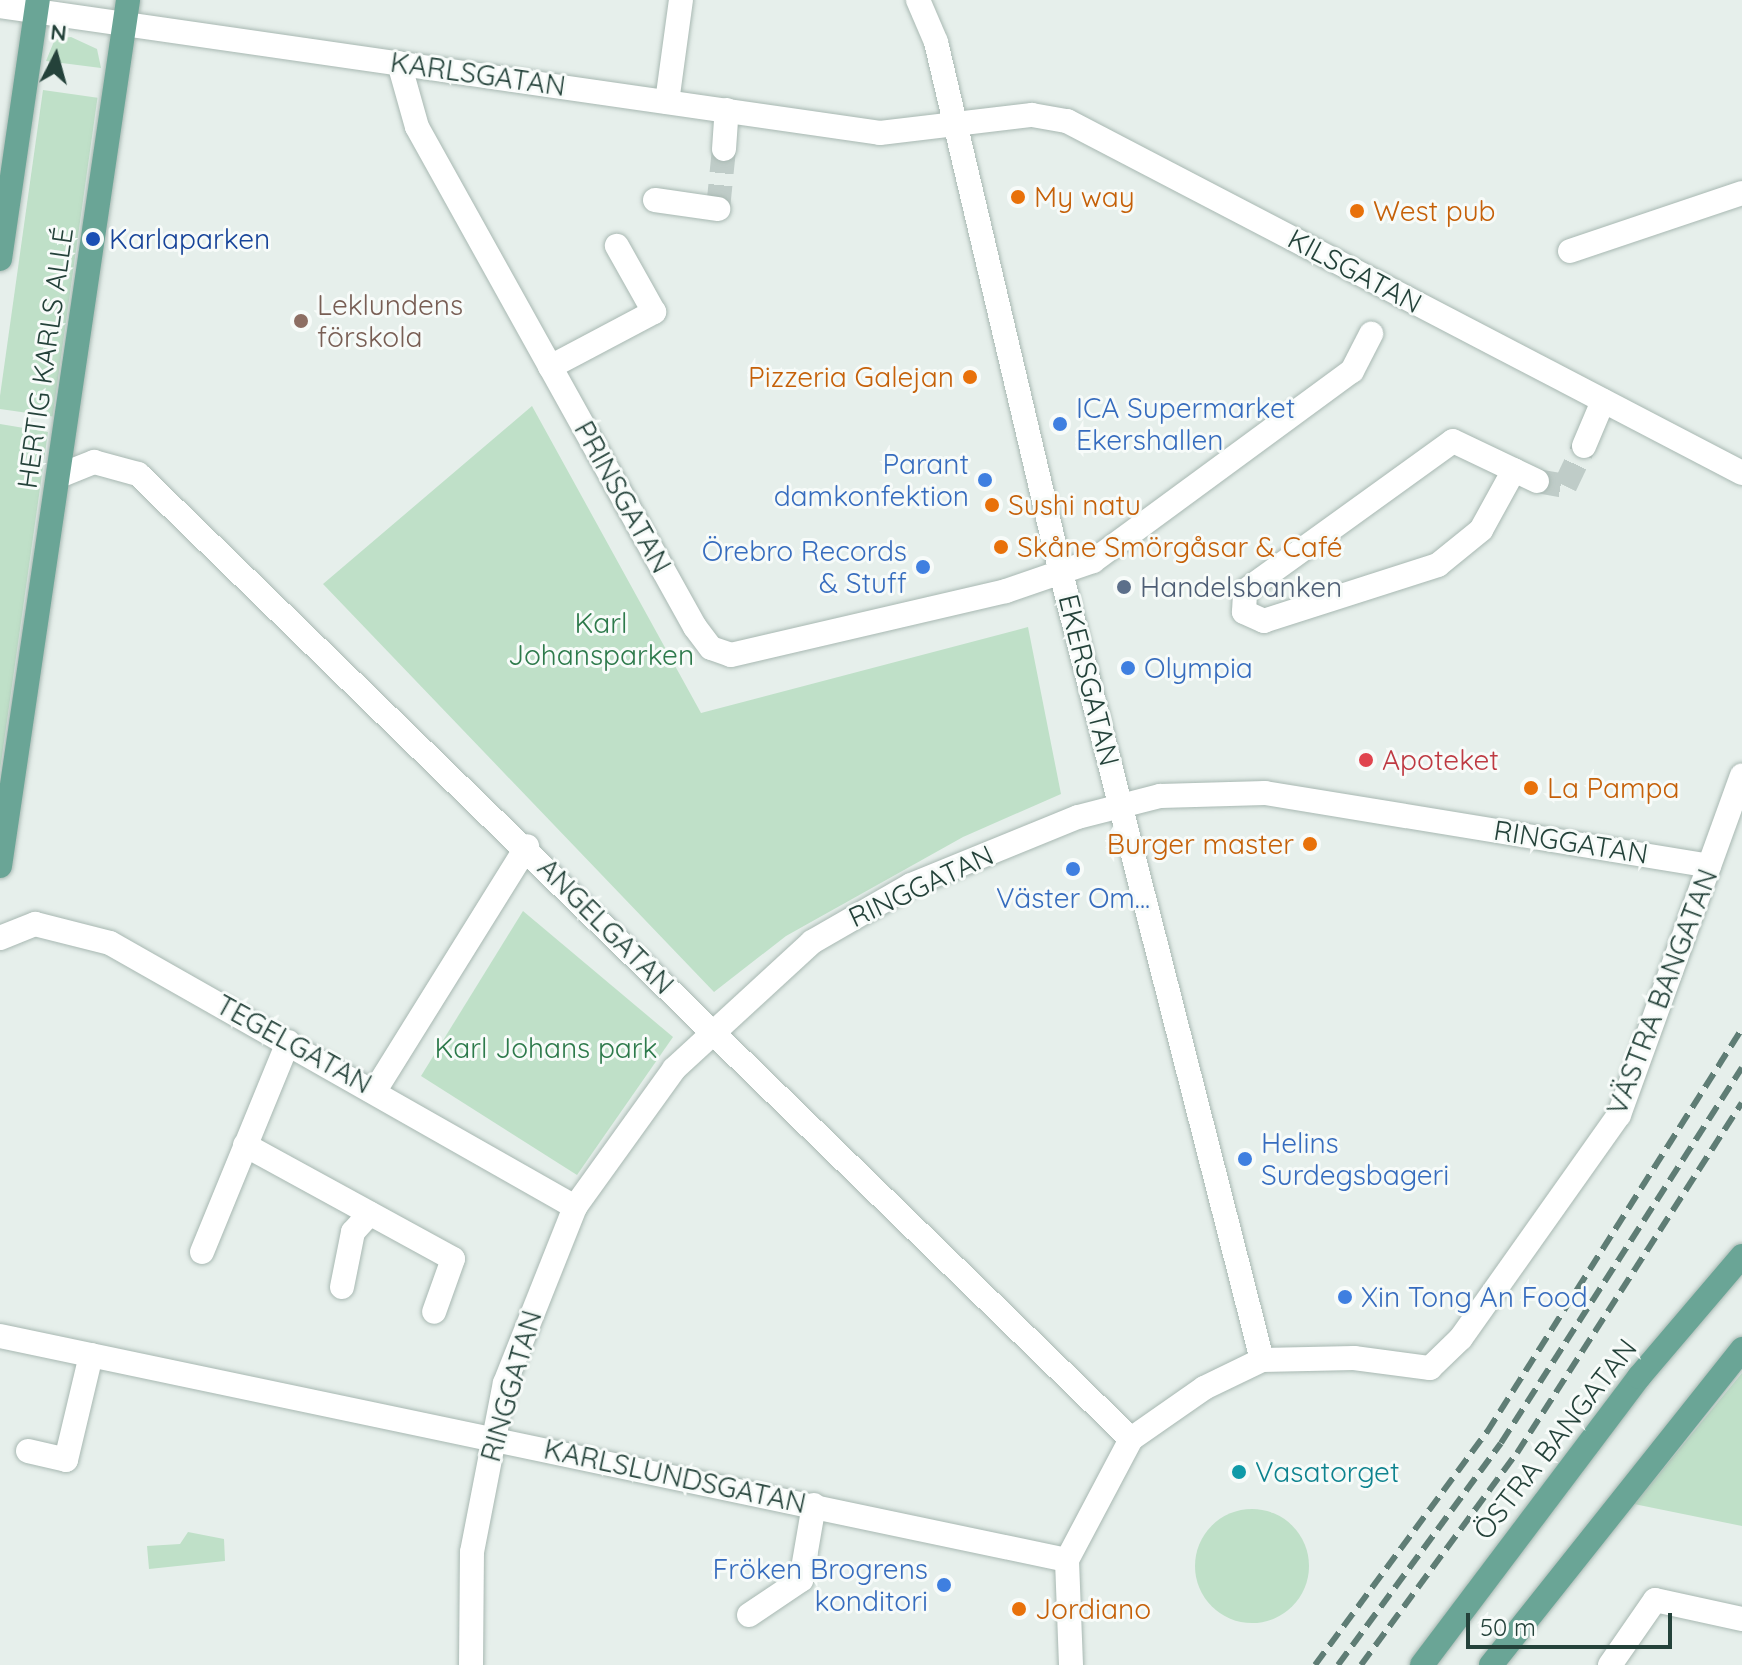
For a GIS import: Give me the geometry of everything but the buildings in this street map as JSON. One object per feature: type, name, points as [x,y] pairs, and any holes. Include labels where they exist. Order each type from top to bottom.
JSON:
[{"type":"main road","name":"HERTIG KARLS ALLÉ","points":[[0,259],[37,5]]},
{"type":"main road","name":"HERTIG KARLS ALLÉ","points":[[0,866],[126,12]]},
{"type":"main road","name":"ÖSTRA BANGATAN","points":[[1422,1665],[1516,1536],[1742,1256]]},
{"type":"main road","points":[[1491,1665],[1577,1552],[1742,1349]]},
{"type":"street","points":[[667,102],[681,0]]},
{"type":"street","name":"EKERSGATAN","points":[[918,0],[956,128],[1060,569],[1262,1360]]},
{"type":"street","name":"KARLSGATAN","points":[[0,6],[37,5],[126,12],[399,63],[880,133],[956,128]]},
{"type":"street","name":"PRINSGATAN","points":[[399,63],[417,127],[711,648],[748,655],[1006,591],[1060,569],[1093,561],[1352,371],[1371,334]]},
{"type":"street","points":[[724,149],[727,110]]},
{"type":"street","name":"KILSGATAN","points":[[956,128],[1032,115],[1067,121],[1742,473]]},
{"type":"street","points":[[1570,251],[1742,193]]},
{"type":"street","points":[[655,200],[718,209]]},
{"type":"street","points":[[550,367],[654,312],[617,246]]},
{"type":"street","points":[[1584,446],[1603,401]]},
{"type":"street","points":[[1514,470],[1481,530],[1438,565],[1264,621],[1244,612],[1245,591],[1453,441],[1514,470],[1537,481]]},
{"type":"street","name":"ANGELGATAN","points":[[59,476],[94,462],[138,474],[527,846],[708,1033],[1131,1439]]},
{"type":"street","name":"VÄSTRA BANGATAN","points":[[1262,1360],[1354,1358],[1430,1368],[1443,1357],[1619,1115],[1742,776]]},
{"type":"street","name":"RINGGATAN","points":[[471,1665],[472,1552],[494,1438],[522,1334],[575,1207],[634,1116],[708,1033],[812,942],[872,905],[1120,804],[1265,793],[1709,866]]},
{"type":"street","points":[[376,1089],[527,846]]},
{"type":"street","name":"TEGELGATAN","points":[[0,938],[35,924],[110,943],[376,1089],[575,1207]]},
{"type":"street","points":[[202,1252],[288,1042]]},
{"type":"street","points":[[245,1145],[453,1259],[434,1312]]},
{"type":"street","points":[[342,1287],[353,1232],[370,1213]]},
{"type":"street","name":"KARLSLUNDSGATAN","points":[[0,1336],[1067,1560]]},
{"type":"street","points":[[28,1451],[66,1460],[91,1355]]},
{"type":"street","points":[[1071,1665],[1067,1560],[1131,1439],[1181,1402],[1262,1360]]},
{"type":"street","points":[[749,1615],[801,1580],[814,1505]]},
{"type":"street","points":[[1610,1665],[1655,1600],[1742,1619]]},
{"type":"green space","points":[[71,37],[97,49],[101,68],[46,61],[55,39]]},
{"type":"green space","points":[[43,90],[97,98],[53,417],[0,409]]},
{"type":"green space","name":"Karl Johansparken","points":[[532,406],[701,713],[1028,627],[1061,794],[963,837],[786,936],[714,992],[323,584]]},
{"type":"green space","points":[[0,424],[48,432],[0,770]]},
{"type":"green space","name":"Karl Johans park","points":[[523,911],[673,1037],[577,1175],[421,1076]]},
{"type":"green space","points":[[1742,1373],[1742,1526],[1634,1504]]},
{"type":"green space","points":[[1252,1509],[1274,1513],[1292,1526],[1305,1544],[1309,1566],[1305,1588],[1292,1606],[1274,1619],[1252,1623],[1230,1619],[1212,1606],[1199,1588],[1195,1566],[1199,1544],[1212,1526],[1230,1513]]},
{"type":"green space","points":[[188,1532],[224,1539],[225,1561],[149,1569],[147,1546],[180,1544]]},
{"type":"tunnel","points":[[718,209],[724,149]]},
{"type":"tunnel","points":[[1537,481],[1565,486],[1584,446]]},
{"type":"railway","points":[[1315,1665],[1487,1432],[1742,1029]]},
{"type":"railway","points":[[1338,1665],[1501,1443],[1742,1068]]},
{"type":"railway","points":[[1361,1665],[1517,1453],[1742,1103]]},
{"type":"place","name":"My way","points":[[1018,197]]},
{"type":"place","name":"West pub","points":[[1357,211]]},
{"type":"place","name":"Karlaparken","points":[[93,239]]},
{"type":"place","name":"Leklundens förskola","points":[[301,321]]},
{"type":"place","name":"Pizzeria Galejan","points":[[970,377]]},
{"type":"place","name":"ICA Supermarket Ekershallen","points":[[1060,424]]},
{"type":"place","name":"Parant damkonfektion","points":[[985,480]]},
{"type":"place","name":"Sushi natu","points":[[992,505]]},
{"type":"place","name":"Skåne Smörgåsar & Café","points":[[1001,547]]},
{"type":"place","name":"Örebro Records & Stuff","points":[[923,567]]},
{"type":"place","name":"Handelsbanken","points":[[1124,587]]},
{"type":"place","name":"Olympia","points":[[1128,668]]},
{"type":"place","name":"Apoteket","points":[[1366,760]]},
{"type":"place","name":"La Pampa","points":[[1531,788]]},
{"type":"place","name":"Burger master","points":[[1310,844]]},
{"type":"place","name":"Väster Om...","points":[[1073,869]]},
{"type":"place","name":"Helins Surdegsbageri","points":[[1245,1159]]},
{"type":"place","name":"Xin Tong An Food","points":[[1345,1297]]},
{"type":"place","name":"Vasatorget","points":[[1239,1472]]},
{"type":"place","name":"Fröken Brogrens konditori","points":[[944,1585]]},
{"type":"place","name":"Jordiano","points":[[1019,1609]]}]
